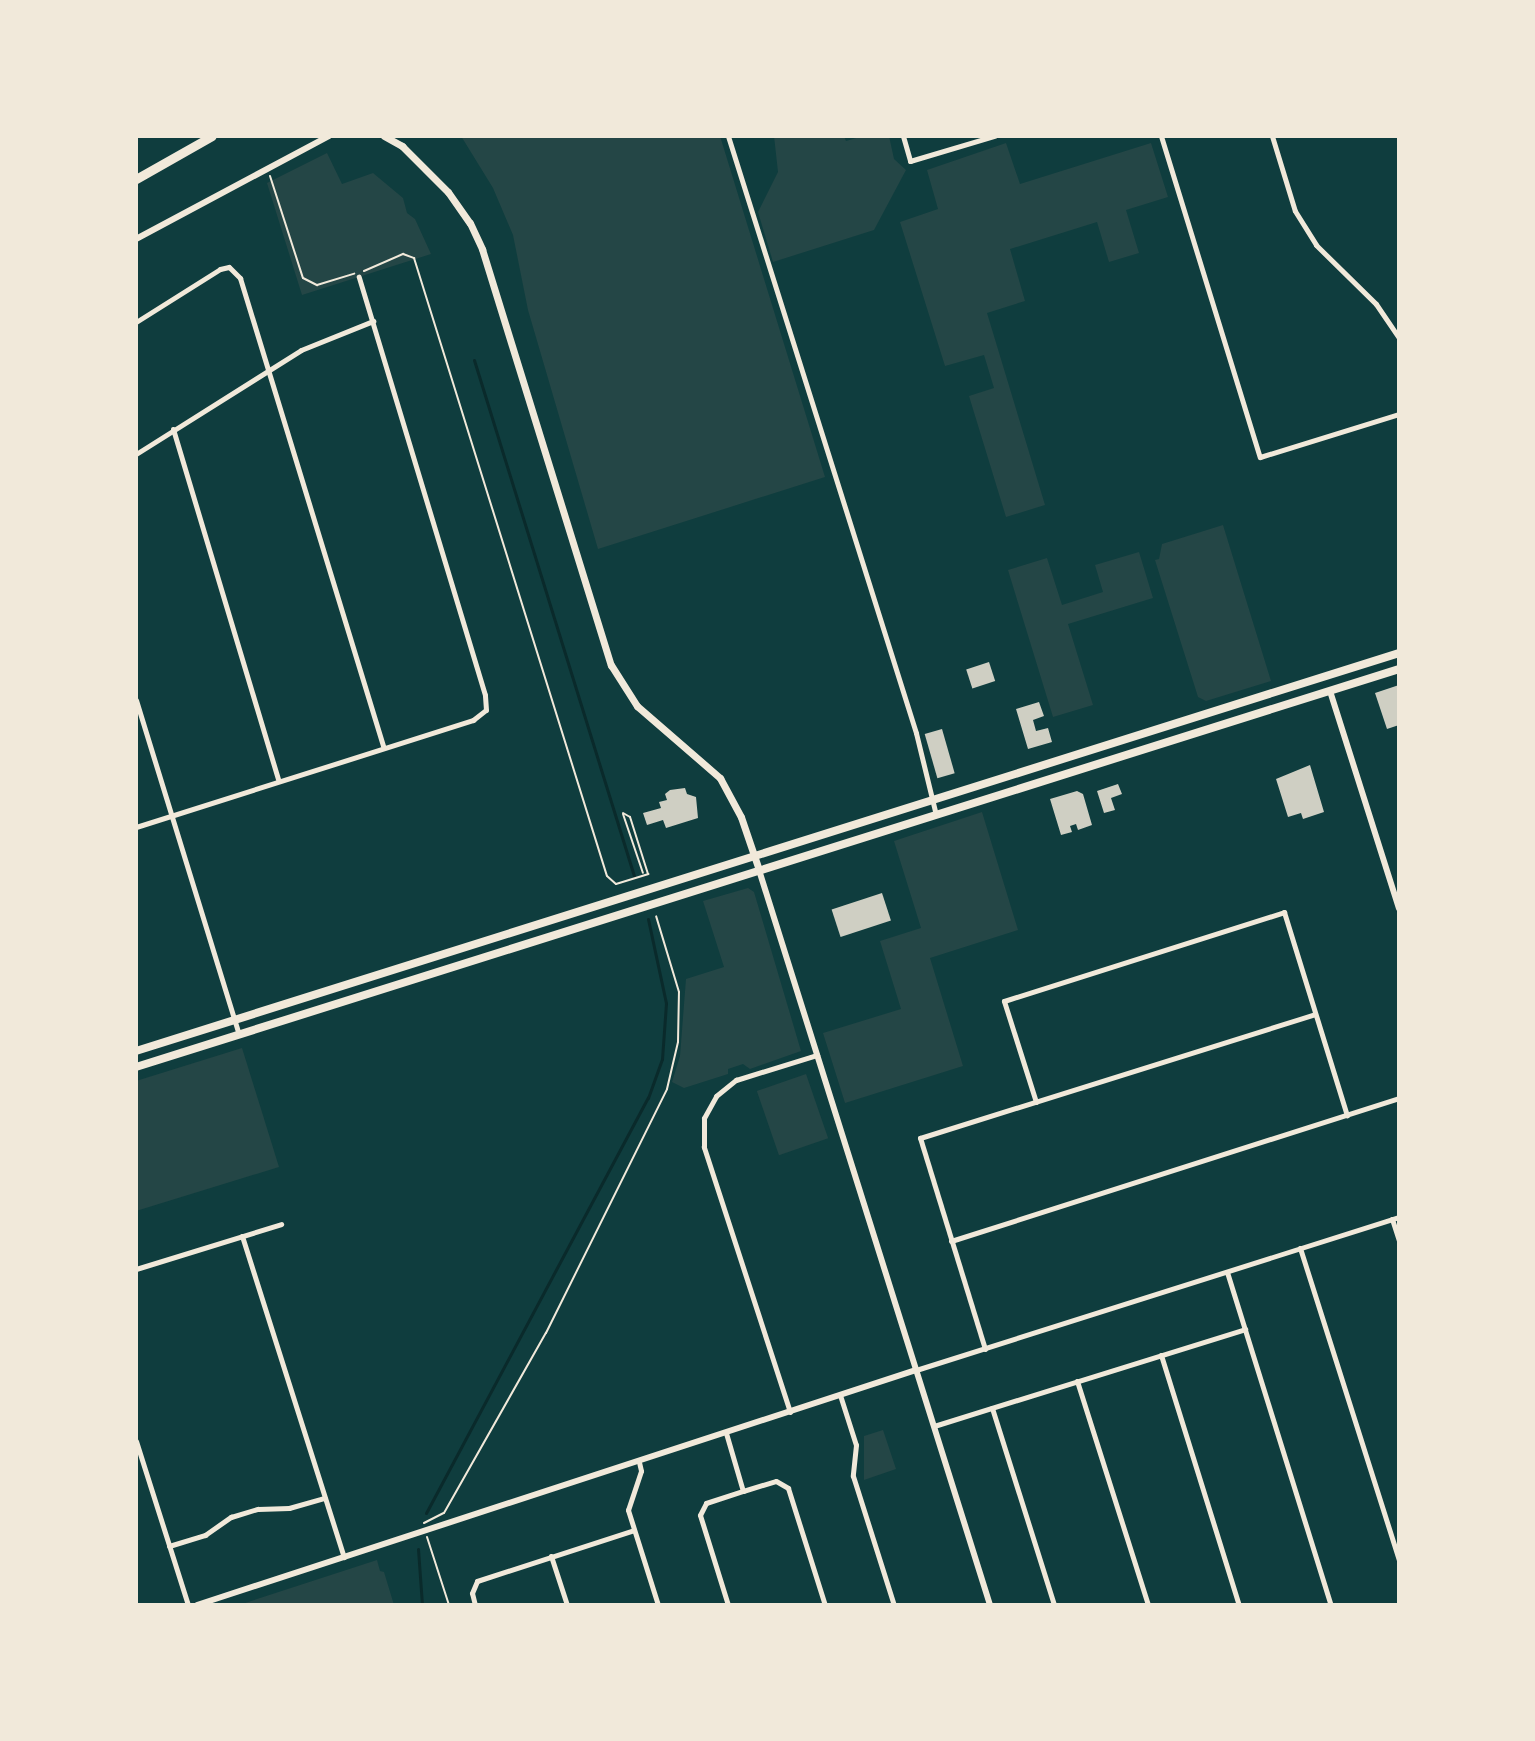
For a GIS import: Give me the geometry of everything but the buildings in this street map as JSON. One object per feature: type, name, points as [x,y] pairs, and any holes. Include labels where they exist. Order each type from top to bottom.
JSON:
[{"type":"highway","points":[[136,179],[212,136]]},
{"type":"main road","points":[[384,136],[402,146],[448,192],[470,223],[482,249],[611,665],[637,706],[720,778],[733,797],[757,863]]},
{"type":"main road","points":[[136,1067],[493,955],[931,800],[1399,653]]},
{"type":"main road","points":[[136,1051],[489,940],[936,815],[1399,669]]},
{"type":"main road","points":[[1325,676],[1330,691]]},
{"type":"main road","points":[[1018,773],[1022,787]]},
{"type":"main road","points":[[489,940],[493,955]]},
{"type":"street","points":[[136,239],[329,136]]},
{"type":"street","points":[[728,136],[916,733],[936,815]]},
{"type":"street","points":[[903,136],[910,161],[994,136]]},
{"type":"street","points":[[1161,136],[1260,457],[1399,414]]},
{"type":"street","points":[[1272,136],[1295,211],[1316,245],[1376,304],[1399,338]]},
{"type":"street","points":[[136,322],[220,269],[229,267],[240,278],[383,747]]},
{"type":"street","points":[[136,827],[473,720],[486,710],[485,695],[359,277]]},
{"type":"street","points":[[136,454],[313,344],[373,321]]},
{"type":"street","points":[[173,429],[278,780]]},
{"type":"street","points":[[1330,691],[1399,908]]},
{"type":"street","points":[[136,700],[239,1035]]},
{"type":"street","points":[[757,863],[990,1605]]},
{"type":"street","points":[[1389,880],[1399,877]]},
{"type":"street","points":[[1036,1102],[1004,1001],[1284,912],[1347,1115]]},
{"type":"street","points":[[985,1349],[920,1138],[1315,1014]]},
{"type":"street","points":[[790,1412],[704,1147],[704,1118],[716,1096],[736,1080],[817,1055]]},
{"type":"street","points":[[951,1241],[1399,1098]]},
{"type":"street","points":[[197,1605],[916,1370],[1396,1218],[1399,1241]]},
{"type":"street","points":[[136,1269],[281,1224]]},
{"type":"street","points":[[242,1236],[344,1558]]},
{"type":"street","points":[[1300,1248],[1399,1561]]},
{"type":"street","points":[[1227,1272],[1331,1605]]},
{"type":"street","points":[[934,1426],[1245,1329]]},
{"type":"street","points":[[1161,1355],[1239,1605]]},
{"type":"street","points":[[1077,1381],[1148,1605]]},
{"type":"street","points":[[840,1395],[856,1445],[853,1476],[894,1605]]},
{"type":"street","points":[[992,1408],[1054,1605]]},
{"type":"street","points":[[726,1433],[743,1491]]},
{"type":"street","points":[[136,1441],[188,1605]]},
{"type":"street","points":[[639,1462],[641,1471],[628,1510],[658,1605]]},
{"type":"street","points":[[728,1605],[700,1515],[706,1503],[776,1481],[788,1488],[825,1605]]},
{"type":"street","points":[[169,1546],[205,1535],[231,1517],[258,1509],[289,1508],[325,1498]]},
{"type":"street","points":[[475,1605],[472,1593],[477,1581],[634,1530]]},
{"type":"street","points":[[551,1556],[567,1605]]},
{"type":"path","points":[[267,168],[303,278],[317,285],[349,276]]},
{"type":"path","points":[[366,270],[403,254],[414,258],[607,876],[616,884],[648,874],[630,817],[623,813],[643,873]]},
{"type":"path","points":[[423,1521],[444,1513],[495,1424],[546,1333],[667,1089],[678,1042],[679,992],[656,916]]},
{"type":"path","points":[[429,1542],[449,1605]]},
{"type":"shaded area","points":[[461,136],[720,136],[825,477],[598,549],[528,310],[513,235],[493,188]]},
{"type":"shaded area","points":[[774,136],[844,136],[846,141],[863,136],[889,136],[894,159],[906,170],[874,230],[773,262],[758,212],[778,172]]},
{"type":"shaded area","points":[[1006,143],[1020,184],[1151,143],[1168,197],[1126,210],[1139,253],[1109,262],[1097,222],[1010,249],[1025,301],[987,313],[1045,505],[1006,517],[969,396],[994,388],[984,355],[945,366],[900,222],[938,209],[927,170]]},
{"type":"shaded area","points":[[327,153],[342,184],[373,173],[403,198],[407,213],[415,219],[431,254],[302,295],[267,183]]},
{"type":"shaded area","points":[[1223,525],[1271,681],[1206,701],[1198,697],[1155,560],[1159,559],[1162,544]]},
{"type":"shaded area","points":[[1139,552],[1153,598],[1068,624],[1093,705],[1053,717],[1008,570],[1047,558],[1062,605],[1103,592],[1095,565]]},
{"type":"shaded area","points":[[982,812],[1018,930],[930,958],[963,1066],[845,1103],[823,1033],[901,1009],[880,941],[921,928],[894,841]]},
{"type":"shaded area","points":[[748,888],[754,892],[801,1051],[750,1069],[743,1064],[728,1069],[728,1074],[684,1088],[672,1082],[680,1056],[686,979],[724,967],[703,901]]},
{"type":"shaded area","points":[[242,1048],[279,1167],[136,1211],[136,1081]]},
{"type":"shaded area","points":[[806,1074],[828,1138],[779,1155],[757,1091]]},
{"type":"shaded area","points":[[883,1430],[896,1469],[864,1480],[864,1436]]},
{"type":"shaded area","points":[[377,1560],[394,1605],[239,1605]]},
{"type":"waterway","points":[[474,360],[634,876]]},
{"type":"waterway","points":[[426,1513],[648,1098],[662,1059],[666,1003],[648,919]]},
{"type":"waterway","points":[[418,1549],[422,1605]]}]
